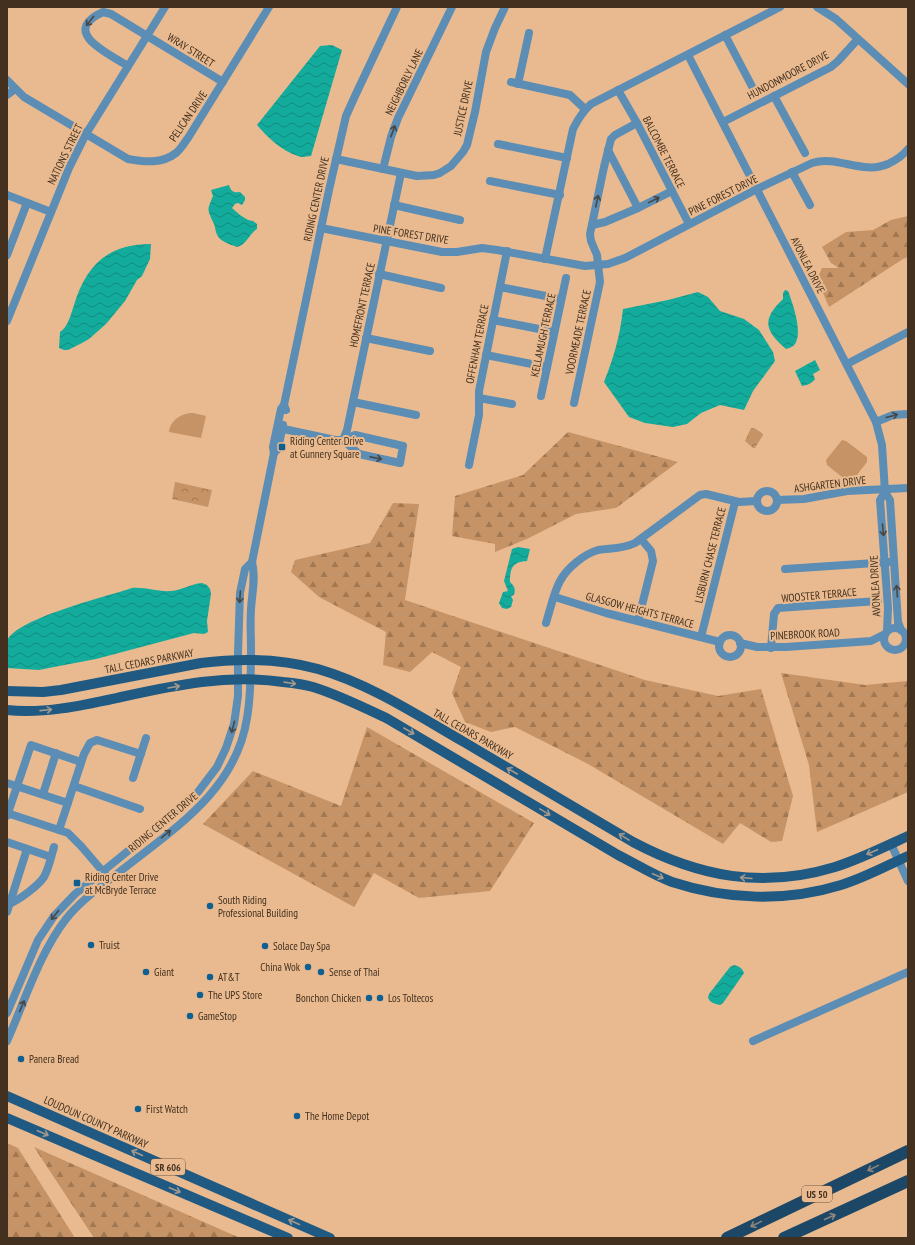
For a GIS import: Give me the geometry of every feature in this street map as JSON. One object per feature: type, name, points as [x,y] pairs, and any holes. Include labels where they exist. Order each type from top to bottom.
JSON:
[{"type":"highway","name":"US 50","points":[[727,1238],[908,1151]]},
{"type":"highway","name":"US 50","points":[[784,1238],[908,1181]]},
{"type":"highway","points":[[895,1188],[908,1188]]},
{"type":"main road","name":"TALL CEDARS PARKWAY","points":[[7,691],[43,692],[61,690],[201,663],[238,660],[283,662],[334,674],[379,694],[428,721],[633,842],[657,855],[697,870],[720,875],[755,878],[785,877],[818,872],[837,866],[908,836]]},
{"type":"main road","points":[[7,710],[33,711],[66,707],[206,681],[261,679],[311,687],[355,703],[403,728],[618,855],[653,874],[672,882],[728,895],[772,897],[804,894],[842,885],[908,856]]},
{"type":"main road","name":"LOUDOUN COUNTY PARKWAY","points":[[7,1096],[330,1238]]},
{"type":"main road","name":"SR 606","points":[[7,1118],[288,1238]]},
{"type":"street","name":"NATIONS STREET","points":[[7,321],[68,168],[86,134],[165,7]]},
{"type":"street","name":"PELICAN DRIVE","points":[[7,80],[24,97],[128,159],[143,162],[162,160],[176,153],[188,138],[269,7]]},
{"type":"street","name":"RIDING CENTER DRIVE","points":[[7,1042],[42,959],[54,936],[73,912],[194,812],[209,796],[225,775],[240,745],[247,718],[251,679],[251,612],[255,572],[252,562],[274,453],[273,447],[281,409],[284,405],[346,116],[354,96],[397,7]]},
{"type":"street","name":"NEIGHBORLY LANE","points":[[383,169],[391,137],[398,118],[452,7]]},
{"type":"street","points":[[545,259],[574,129],[578,118],[585,109],[591,104],[780,7]]},
{"type":"street","points":[[817,7],[832,16],[907,82]]},
{"type":"street","name":"JUSTICE DRIVE","points":[[336,159],[418,176],[434,175],[451,166],[467,145],[486,52],[502,8]]},
{"type":"street","name":"WRAY STREET","points":[[128,66],[92,43],[86,37],[85,28],[88,21],[95,15],[103,12],[111,14],[222,82]]},
{"type":"street","points":[[529,33],[514,83],[570,95],[585,109]]},
{"type":"street","points":[[725,35],[756,94]]},
{"type":"street","name":"HUNDONMOORE DRIVE","points":[[723,122],[834,64],[858,39]]},
{"type":"street","name":"AVONLEA DRIVE","points":[[688,55],[876,422],[882,445],[885,490],[890,500],[899,625],[904,632]]},
{"type":"street","points":[[7,95],[15,89]]},
{"type":"street","name":"BALCOMBE TERRACE","points":[[618,90],[637,123],[689,224]]},
{"type":"street","points":[[774,96],[805,153]]},
{"type":"street","name":"VOORMEADE TERRACE","points":[[574,403],[599,285],[599,265],[596,252],[590,239],[608,150],[611,139],[615,135],[637,123]]},
{"type":"street","points":[[498,144],[567,158]]},
{"type":"street","name":"PINE FOREST DRIVE","points":[[321,228],[442,252],[457,252],[482,248],[507,251],[577,265],[599,265],[613,263],[625,258],[757,189],[819,161],[836,162],[865,168],[879,167],[897,160],[908,149]]},
{"type":"street","points":[[608,150],[638,208]]},
{"type":"street","points":[[792,172],[810,205]]},
{"type":"street","name":"HOMEFRONT TERRACE","points":[[343,440],[347,430],[401,173]]},
{"type":"street","points":[[490,181],[560,195]]},
{"type":"street","points":[[592,225],[605,222],[672,192]]},
{"type":"street","points":[[7,195],[50,212]]},
{"type":"street","points":[[7,255],[27,203]]},
{"type":"street","points":[[394,205],[460,220]]},
{"type":"street","name":"OFFENHAM TERRACE","points":[[469,465],[479,415],[479,391],[507,251]]},
{"type":"street","points":[[379,274],[442,288]]},
{"type":"street","name":"KELLAMUGH TERRACE","points":[[541,396],[566,278]]},
{"type":"street","points":[[500,287],[561,300]]},
{"type":"street","points":[[493,320],[554,332]]},
{"type":"street","points":[[847,364],[908,332]]},
{"type":"street","points":[[366,338],[430,351]]},
{"type":"street","points":[[486,355],[547,367]]},
{"type":"street","points":[[479,398],[512,404]]},
{"type":"street","points":[[352,402],[416,415]]},
{"type":"street","name":"RIDING CENTER DRIVE","points":[[274,453],[278,448],[286,410],[284,405]]},
{"type":"street","points":[[876,422],[893,415],[908,414]]},
{"type":"street","points":[[281,429],[336,440],[343,440],[355,436],[404,446],[400,463],[359,454],[343,440]]},
{"type":"street","name":"ASHGARTEN DRIVE","points":[[778,500],[804,499],[847,492],[908,488]]},
{"type":"street","points":[[768,490],[773,493],[778,500],[774,508],[769,511],[760,509],[756,501],[760,493],[768,490]]},
{"type":"street","name":"AVONLEA DRIVE","points":[[885,490],[880,500],[888,608],[886,633]]},
{"type":"street","points":[[546,623],[558,585],[576,563],[588,554],[598,550],[626,547],[641,539],[700,494],[706,494],[735,502],[756,501]]},
{"type":"street","name":"LISBURN CHASE TERRACE","points":[[701,637],[735,502]]},
{"type":"street","points":[[638,621],[653,561],[651,551],[641,539]]},
{"type":"street","name":"RIDING CENTER DRIVE","points":[[7,1013],[32,952],[46,928],[64,904],[198,792],[208,780],[224,752],[234,724],[238,696],[239,615],[242,582],[245,569],[252,562]]},
{"type":"street","points":[[785,568],[895,562]]},
{"type":"street","name":"GLASGOW HEIGHTS TERRACE","points":[[555,597],[606,613],[720,642]]},
{"type":"street","name":"WOOSTER TERRACE","points":[[771,648],[774,614],[778,608],[878,601]]},
{"type":"street","points":[[894,628],[904,632],[906,646],[895,651],[887,647],[884,641],[886,633],[894,628]]},
{"type":"street","name":"PINEBROOK ROAD","points":[[740,643],[757,647],[771,648],[871,641],[886,633]]},
{"type":"street","points":[[731,635],[737,638],[740,643],[741,647],[738,653],[733,657],[726,656],[721,653],[719,647],[720,642],[725,636],[731,635]]},
{"type":"street","name":"PINEBROOK ROAD","points":[[871,641],[887,647]]},
{"type":"street","points":[[133,778],[146,738]]},
{"type":"street","points":[[59,830],[87,746],[90,743],[95,740],[101,741],[141,754]]},
{"type":"street","points":[[82,762],[31,745],[7,814],[68,834],[77,841],[110,880]]},
{"type":"street","points":[[43,794],[56,753]]},
{"type":"street","points":[[7,783],[68,803]]},
{"type":"street","points":[[74,786],[140,808]]},
{"type":"street","points":[[7,842],[51,857]]},
{"type":"street","points":[[890,844],[908,882]]},
{"type":"street","points":[[8,907],[41,880],[46,872],[54,847]]},
{"type":"street","points":[[8,907],[27,849]]},
{"type":"street","points":[[753,1041],[908,972]]},
{"type":"green space","points":[[908,216],[908,257],[829,307],[817,279],[822,268],[839,268],[831,263],[822,247],[846,232],[873,230],[891,220]]},
{"type":"green space","points":[[193,413],[206,416],[201,438],[169,432],[172,424],[177,418],[185,414]]},
{"type":"green space","points":[[751,428],[754,428],[763,435],[755,448],[745,441]]},
{"type":"green space","points":[[568,432],[678,462],[616,508],[576,514],[529,538],[495,552],[495,544],[452,536],[455,496],[523,475]]},
{"type":"green space","points":[[842,440],[846,441],[867,457],[867,462],[853,480],[847,481],[827,465],[826,460]]},
{"type":"green space","points":[[175,482],[212,490],[208,507],[172,499]]},
{"type":"green space","points":[[393,503],[419,504],[405,600],[645,680],[718,696],[761,689],[793,796],[782,841],[771,842],[740,823],[723,844],[588,764],[515,727],[491,732],[465,722],[452,693],[461,667],[432,652],[410,672],[383,665],[386,632],[319,597],[291,572],[295,560],[370,543]]},
{"type":"green space","points":[[781,673],[865,685],[908,681],[908,792],[817,832],[809,765]]},
{"type":"green space","points":[[367,727],[534,823],[490,891],[419,898],[374,873],[354,907],[203,824],[253,771],[341,806]]},
{"type":"green space","points":[[7,1143],[18,1148],[75,1238],[7,1238]]},
{"type":"green space","points":[[34,1147],[240,1238],[94,1238]]},
{"type":"water","points":[[332,45],[342,50],[311,156],[300,157],[286,151],[270,139],[257,125],[320,46]]},
{"type":"water","points":[[229,185],[233,191],[240,192],[245,197],[242,205],[238,203],[232,208],[240,215],[257,224],[257,229],[243,244],[237,247],[224,242],[219,238],[209,212],[209,207],[213,196],[211,190]]},
{"type":"water","points":[[151,244],[150,259],[142,276],[137,280],[125,301],[106,324],[89,339],[82,343],[68,350],[59,348],[60,332],[67,324],[79,291],[92,268],[111,253],[123,248]]},
{"type":"water","points":[[785,290],[788,291],[798,326],[795,344],[786,349],[773,336],[768,324],[776,306],[783,299],[783,293]]},
{"type":"water","points":[[698,292],[708,297],[720,311],[744,319],[759,330],[773,352],[775,361],[753,391],[744,410],[720,405],[701,413],[687,424],[673,427],[645,423],[629,417],[604,382],[616,346],[623,309]]},
{"type":"water","points":[[815,360],[820,370],[813,374],[815,379],[813,382],[802,386],[795,371]]},
{"type":"water","points":[[518,547],[530,549],[527,561],[515,564],[513,566],[510,582],[514,586],[515,593],[511,596],[513,600],[511,607],[507,609],[502,608],[499,603],[503,592],[508,591],[504,581],[512,549]]},
{"type":"water","points":[[202,583],[207,585],[211,594],[207,621],[208,632],[204,634],[194,633],[96,659],[39,670],[7,668],[7,641],[14,632],[44,616],[132,588],[171,591]]},
{"type":"water","points":[[734,965],[740,968],[744,973],[723,1003],[720,1005],[712,1002],[709,1000],[709,994],[730,967]]},
{"type":"place","name":"Riding Center Drive at Gunnery Square","points":[[282,447]]},
{"type":"place","name":"Riding Center Drive at McBryde Terrace","points":[[77,883]]},
{"type":"place","name":"South Riding Professional Building","points":[[210,906]]},
{"type":"place","name":"Truist","points":[[91,945]]},
{"type":"place","name":"Solace Day Spa","points":[[265,946]]},
{"type":"place","name":"China Wok","points":[[308,967]]},
{"type":"place","name":"Giant","points":[[146,972]]},
{"type":"place","name":"Sense of Thai","points":[[321,972]]},
{"type":"place","name":"AT&T","points":[[210,977]]},
{"type":"place","name":"The UPS Store","points":[[200,995]]},
{"type":"place","name":"Bonchon Chicken","points":[[369,998]]},
{"type":"place","name":"Los Toltecos","points":[[380,998]]},
{"type":"place","name":"GameStop","points":[[190,1016]]},
{"type":"place","name":"Panera Bread","points":[[21,1059]]},
{"type":"place","name":"First Watch","points":[[138,1109]]},
{"type":"place","name":"The Home Depot","points":[[297,1116]]}]
